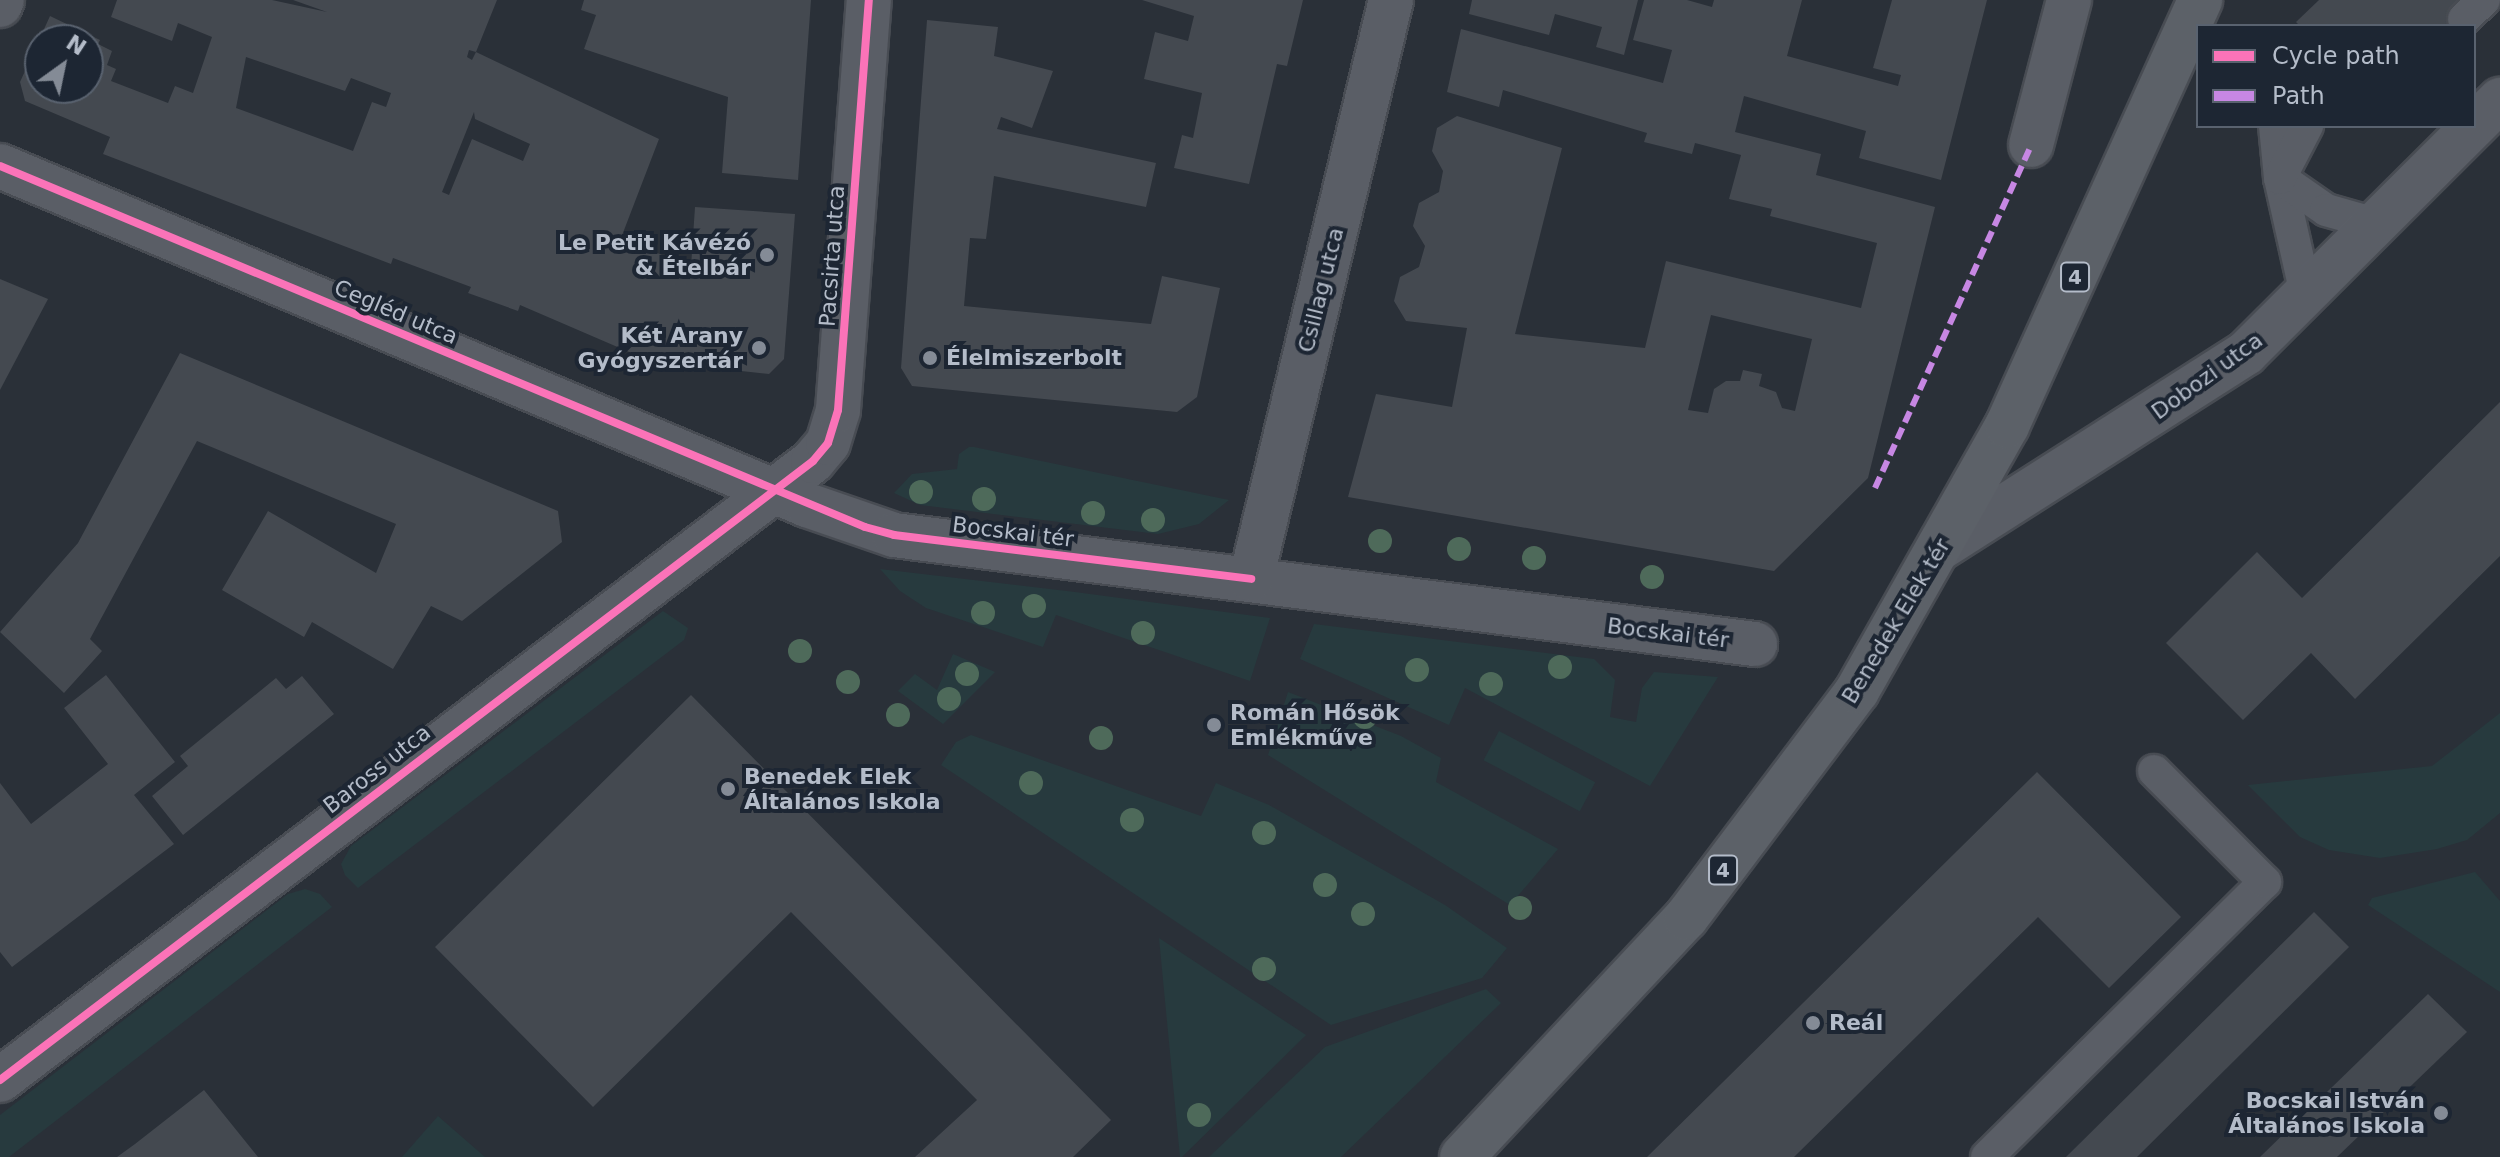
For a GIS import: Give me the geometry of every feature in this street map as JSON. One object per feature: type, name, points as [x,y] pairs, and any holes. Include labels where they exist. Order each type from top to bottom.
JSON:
[{"type":"main road","name":"Benedek Elek tér","points":[[1462,1157],[1686,918],[1857,691],[2007,426],[2200,0]]},
{"type":"street","name":"Pacsirta utca","points":[[778,492],[828,443],[838,410],[869,0]]},
{"type":"street","name":"Csillag utca","points":[[1251,579],[1391,0]]},
{"type":"street","points":[[2031,145],[2069,0]]},
{"type":"street","name":"Dobozi utca","points":[[1940,548],[2209,380],[2246,353],[2375,224],[2462,128]]},
{"type":"street","name":"Cegléd utca","points":[[0,166],[778,492]]},
{"type":"street","name":"Bocskai tér","points":[[778,492],[894,535],[1755,644]]},
{"type":"street","name":"Baross utca","points":[[0,1080],[647,584],[778,492]]},
{"type":"lane","points":[[2275,128],[2280,178],[2306,294]]},
{"type":"lane","points":[[2280,178],[2306,128]]},
{"type":"lane","points":[[2280,178],[2326,210],[2375,224]]},
{"type":"lane","points":[[1987,1157],[2265,882],[2154,771]]},
{"type":"green space","points":[[969,447],[1229,500],[1199,524],[1158,534],[920,505],[894,493],[912,474],[957,469],[959,454]]},
{"type":"green space","points":[[880,569],[1270,618],[1250,681],[1056,615],[1043,647],[926,608],[900,591]]},
{"type":"green space","points":[[663,611],[688,628],[684,640],[358,888],[345,875],[341,864],[351,846]]},
{"type":"green space","points":[[1314,624],[1594,659],[1615,680],[1610,717],[1636,722],[1642,688],[1654,672],[1718,677],[1650,786],[1465,688],[1449,725],[1300,659]]},
{"type":"green space","points":[[953,654],[995,672],[943,724],[898,691],[915,674],[937,690]]},
{"type":"green space","points":[[1288,692],[1401,736],[1441,758],[1436,782],[1558,849],[1510,905],[1268,755]]},
{"type":"green space","points":[[2500,713],[2500,813],[2467,840],[2437,849],[2380,858],[2329,850],[2300,837],[2248,785],[2432,766]]},
{"type":"green space","points":[[1499,731],[1595,782],[1580,811],[1484,760]]},
{"type":"green space","points":[[971,735],[1201,816],[1216,783],[1269,805],[1445,905],[1507,948],[1482,978],[1331,1025],[941,765],[956,742]]},
{"type":"green space","points":[[2475,872],[2500,901],[2500,992],[2368,905],[2372,898]]},
{"type":"green space","points":[[305,889],[320,894],[332,907],[9,1157],[0,1157],[0,1115],[288,894]]},
{"type":"green space","points":[[1159,938],[1306,1035],[1182,1157],[1180,1157]]},
{"type":"green space","points":[[1486,989],[1501,1003],[1341,1157],[1209,1157],[1325,1047]]},
{"type":"green space","points":[[438,1116],[485,1157],[402,1157]]},
{"type":"building","points":[[117,0],[272,0],[327,12],[293,0],[497,0],[476,52],[659,139],[621,238],[691,267],[695,207],[795,214],[784,359],[769,374],[650,361],[520,305],[518,311],[468,293],[471,287],[393,258],[391,264],[103,154],[110,137],[32,104],[104,104],[104,47],[112,51],[107,65],[116,69],[111,81],[168,103],[175,86],[193,93],[212,37],[178,23],[172,41],[111,17]],"holes":[[[469,50],[476,52],[472,60],[467,57]],[[246,57],[345,91],[351,78],[391,93],[386,107],[372,102],[353,151],[236,108]],[[474,112],[475,119],[530,144],[523,161],[472,139],[449,195],[442,192]]]},
{"type":"building","points":[[584,0],[811,0],[798,180],[722,173],[728,97],[584,49],[596,15],[581,10]]},
{"type":"building","points":[[1142,0],[1303,0],[1287,66],[1277,64],[1249,184],[1174,168],[1182,135],[1193,138],[1202,93],[1144,79],[1155,32],[1188,41],[1194,16]]},
{"type":"building","points":[[1472,0],[1638,0],[1624,55],[1596,47],[1602,27],[1555,14],[1549,35],[1469,14]]},
{"type":"building","points":[[1644,0],[1687,0],[1712,7],[1714,0],[1802,0],[1787,56],[1898,86],[1901,75],[1873,68],[1892,0],[1987,0],[1941,180],[1859,158],[1866,131],[1744,96],[1735,132],[1821,154],[1816,175],[1935,207],[1868,478],[1774,571],[1348,497],[1376,394],[1452,407],[1467,328],[1406,321],[1394,301],[1400,277],[1419,267],[1425,246],[1413,226],[1419,203],[1439,192],[1443,171],[1432,151],[1437,128],[1457,116],[1562,148],[1515,334],[1645,348],[1666,261],[1861,308],[1877,243],[1770,216],[1772,209],[1729,199],[1741,155],[1695,143],[1692,154],[1644,142],[1647,133],[1503,90],[1499,107],[1447,92],[1461,29],[1663,83],[1672,50],[1633,40]],"holes":[[[1711,315],[1812,339],[1795,411],[1782,408],[1776,392],[1759,386],[1762,374],[1743,370],[1740,381],[1726,381],[1714,389],[1708,413],[1688,410]]]},
{"type":"building","points":[[2319,0],[2465,0],[2464,24],[2296,22]]},
{"type":"building","points":[[50,16],[67,24],[46,24]]},
{"type":"building","points":[[927,20],[998,27],[994,56],[1053,71],[1032,128],[1001,117],[997,129],[1156,163],[1146,207],[994,176],[986,239],[970,238],[964,306],[1151,324],[1162,276],[1220,288],[1197,397],[1177,412],[912,386],[901,368]]},
{"type":"building","points":[[24,73],[24,97],[20,82]]},
{"type":"building","points":[[0,279],[48,299],[0,390]]},
{"type":"building","points":[[180,353],[558,511],[562,542],[462,621],[431,606],[393,669],[312,622],[304,637],[222,590],[268,511],[376,573],[396,524],[197,441],[90,639],[102,651],[64,693],[0,632],[78,543]]},
{"type":"building","points":[[2500,402],[2500,556],[2355,699],[2311,653],[2243,720],[2166,643],[2257,552],[2302,598]]},
{"type":"building","points":[[106,675],[175,762],[134,795],[174,844],[12,967],[0,952],[0,783],[31,824],[108,764],[64,708]]},
{"type":"building","points":[[302,676],[334,714],[183,835],[152,796],[188,766],[180,756],[276,678],[286,689]]},
{"type":"building","points":[[691,695],[1111,1120],[1073,1157],[915,1157],[977,1100],[791,912],[593,1107],[435,947]]},
{"type":"building","points":[[2037,772],[2181,917],[2109,988],[2038,917],[1794,1157],[1647,1157]]},
{"type":"building","points":[[2314,912],[2349,947],[2137,1157],[2066,1157]]},
{"type":"building","points":[[2428,994],[2467,1032],[2337,1157],[2260,1157]]},
{"type":"building","points":[[204,1090],[258,1157],[117,1157],[135,1144]]},
{"type":"marked path","points":[[1875,488],[2031,145]]},
{"type":"cycle path","points":[[0,1080],[813,461],[828,443],[838,410],[869,0]]},
{"type":"cycle path","points":[[0,166],[865,527],[894,535],[1251,579]]},
{"type":"place","name":"Le Petit Kávézó & Ételbár","points":[[767,255]]},
{"type":"place","name":"Két Arany Gyógyszertár","points":[[759,348]]},
{"type":"place","name":"Élelmiszerbolt","points":[[930,358]]},
{"type":"place","name":"Román Hősök Emlékműve","points":[[1214,725]]},
{"type":"place","name":"Benedek Elek Általános Iskola","points":[[728,789]]},
{"type":"place","name":"Reál","points":[[1813,1023]]},
{"type":"place","name":"Bocskai István Általános Iskola","points":[[2441,1113]]}]
